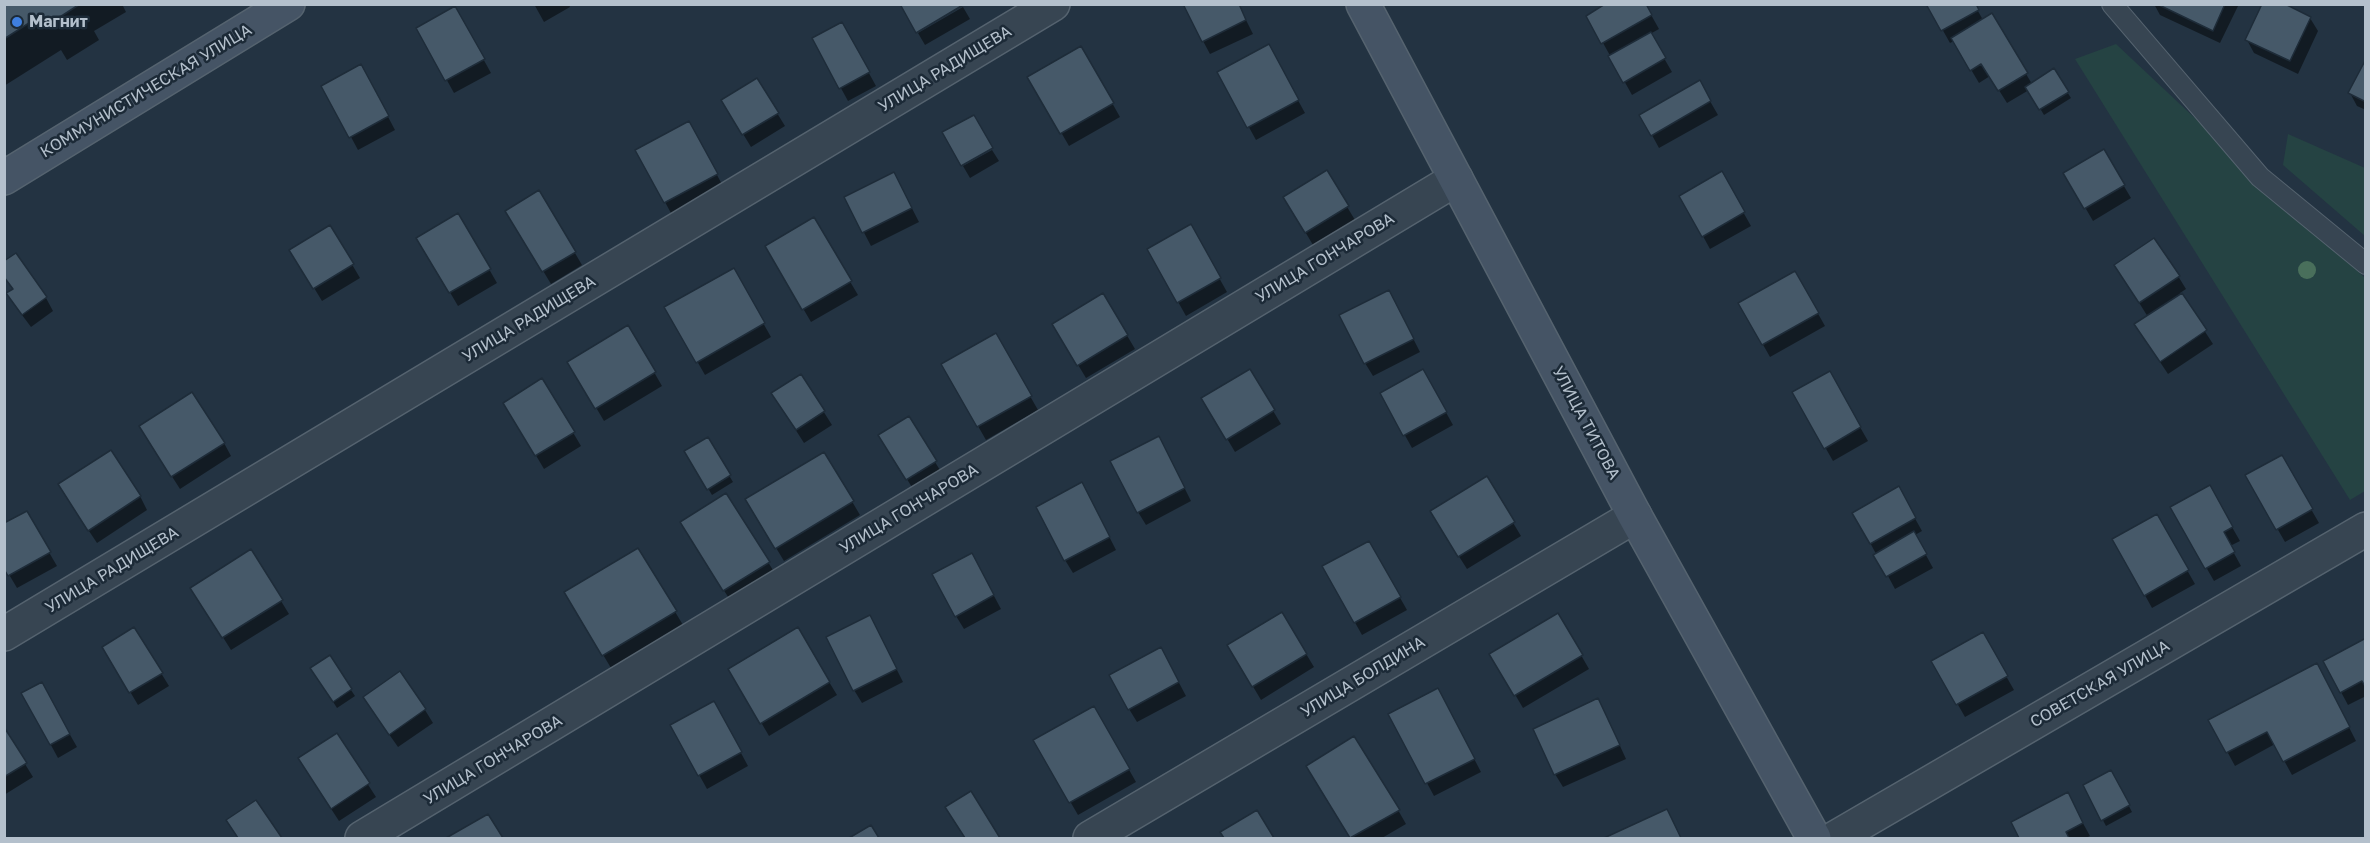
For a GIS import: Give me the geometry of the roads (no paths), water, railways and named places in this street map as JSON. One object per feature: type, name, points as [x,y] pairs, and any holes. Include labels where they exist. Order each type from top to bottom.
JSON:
[{"type":"main road","name":"УЛИЦА ТИТОВА","points":[[1362,4],[1635,516],[1814,838]]},
{"type":"main road","name":"КОММУНИСТИЧЕСКАЯ УЛИЦА","points":[[4,178],[279,7]]},
{"type":"street","name":"УЛИЦА РАДИЩЕВА","points":[[4,634],[1053,4]]},
{"type":"street","name":"УЛИЦА ГОНЧАРОВА","points":[[362,838],[1456,179]]},
{"type":"street","name":"УЛИЦА БОЛДИНА","points":[[1090,838],[1635,516]]},
{"type":"street","name":"СОВЕТСКАЯ УЛИЦА","points":[[1835,838],[2366,529]]},
{"type":"lane","points":[[2112,4],[2260,177],[2366,264]]},
{"type":"place","name":"Магнит","points":[[17,22]]}]
